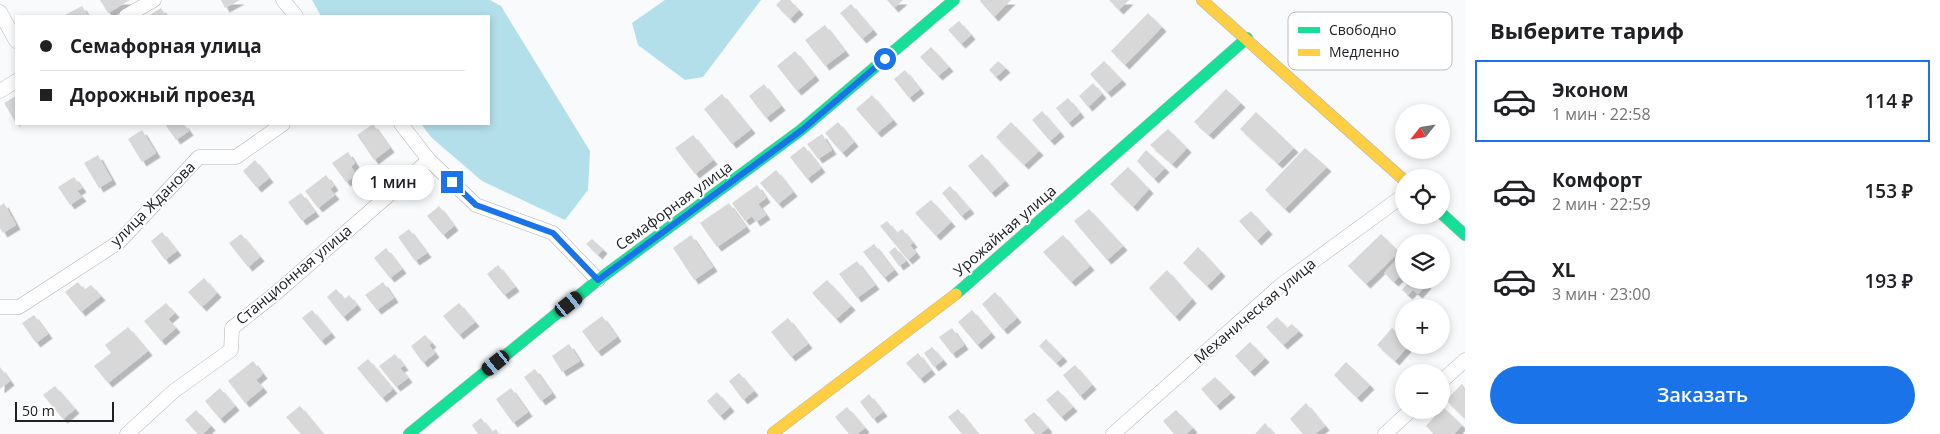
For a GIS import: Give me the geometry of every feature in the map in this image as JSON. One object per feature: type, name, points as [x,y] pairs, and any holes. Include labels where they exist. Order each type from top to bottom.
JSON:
[{"type":"street","points":[[128,15],[154,0]]},
{"type":"street","points":[[283,0],[295,15]]},
{"type":"street","name":"Семафорная улица","points":[[409,434],[598,280],[802,130],[954,0]]},
{"type":"street","points":[[1202,0],[1247,38],[1395,172]]},
{"type":"street","points":[[0,12],[15,39]]},
{"type":"street","name":"Урожайная улица","points":[[773,433],[942,306],[1247,38]]},
{"type":"street","points":[[0,91],[15,82]]},
{"type":"street","name":"улица Жданова","points":[[0,307],[20,307],[119,242],[199,157],[236,157],[282,125]]},
{"type":"street","points":[[402,125],[429,160],[476,205],[553,233],[598,280]]},
{"type":"street","name":"Станционная улица","points":[[127,434],[174,391],[231,350],[232,328],[275,294],[429,160]]},
{"type":"street","name":"Механическая улица","points":[[1113,434],[1281,285],[1395,202]]},
{"type":"street","points":[[1450,221],[1465,235]]},
{"type":"street","points":[[1450,374],[1465,360]]},
{"type":"street","points":[[1385,434],[1401,419]]},
{"type":"water","points":[[312,0],[490,0],[501,6],[590,151],[588,190],[565,220],[482,181],[432,138],[422,125],[490,125],[490,15],[320,15]]},
{"type":"water","points":[[665,0],[761,0],[703,77],[685,80],[638,45],[632,23]]},
{"type":"building","points":[[100,0],[130,0],[108,13]]},
{"type":"building","points":[[221,0],[240,0],[225,8]]},
{"type":"building","points":[[781,0],[790,0],[799,10],[790,19],[776,5]]},
{"type":"building","points":[[887,0],[903,0],[894,8]]},
{"type":"building","points":[[981,0],[1011,0],[994,17],[980,1]]},
{"type":"building","points":[[1109,0],[1129,0],[1119,10]]},
{"type":"building","points":[[851,4],[873,30],[862,39],[840,13]]},
{"type":"building","points":[[82,6],[87,15],[65,15]]},
{"type":"building","points":[[161,8],[165,15],[150,15]]},
{"type":"building","points":[[1148,13],[1162,27],[1125,65],[1111,51]]},
{"type":"building","points":[[959,21],[971,35],[961,44],[948,30]]},
{"type":"building","points":[[825,25],[845,51],[825,66],[805,40]]},
{"type":"building","points":[[931,47],[949,67],[938,76],[920,57]]},
{"type":"building","points":[[795,51],[815,76],[797,91],[777,66]]},
{"type":"building","points":[[998,61],[1006,68],[996,77],[989,70]]},
{"type":"building","points":[[1104,61],[1122,80],[1107,93],[1090,74]]},
{"type":"building","points":[[905,70],[920,89],[909,98],[894,79]]},
{"type":"building","points":[[1093,83],[1102,94],[1088,107],[1079,96]]},
{"type":"building","points":[[764,84],[781,106],[766,118],[749,96]]},
{"type":"building","points":[[1226,89],[1241,103],[1209,135],[1194,122]]},
{"type":"building","points":[[722,94],[751,129],[732,144],[704,109]]},
{"type":"building","points":[[872,95],[893,120],[877,133],[856,109]]},
{"type":"building","points":[[15,97],[15,121],[4,103]]},
{"type":"building","points":[[1068,98],[1080,113],[1068,123],[1056,108]]},
{"type":"building","points":[[1042,111],[1060,132],[1050,141],[1032,120]]},
{"type":"building","points":[[1256,112],[1294,148],[1278,164],[1240,129]]},
{"type":"building","points":[[838,122],[854,142],[842,153],[825,133]]},
{"type":"building","points":[[1011,122],[1039,151],[1024,165],[996,137]]},
{"type":"building","points":[[166,125],[185,125],[189,131],[176,140]]},
{"type":"building","points":[[374,125],[390,148],[374,160],[357,135]]},
{"type":"building","points":[[1168,129],[1187,148],[1172,164],[1150,145]]},
{"type":"building","points":[[142,130],[156,153],[142,162],[128,139]]},
{"type":"building","points":[[822,134],[832,150],[818,159],[807,144]]},
{"type":"building","points":[[693,135],[713,160],[695,174],[675,148]]},
{"type":"building","points":[[804,146],[821,168],[807,179],[790,157]]},
{"type":"building","points":[[1305,148],[1327,167],[1285,209],[1265,190]]},
{"type":"building","points":[[1146,150],[1165,168],[1154,179],[1137,161]]},
{"type":"building","points":[[348,152],[355,163],[351,167],[357,175],[346,182],[332,163]]},
{"type":"building","points":[[982,154],[1005,181],[991,193],[968,166]]},
{"type":"building","points":[[98,155],[112,180],[99,188],[84,163]]},
{"type":"building","points":[[255,160],[269,178],[257,188],[243,171]]},
{"type":"building","points":[[1128,167],[1149,189],[1133,207],[1110,184]]},
{"type":"building","points":[[776,170],[793,192],[778,204],[760,183]]},
{"type":"building","points":[[326,175],[334,186],[330,189],[335,195],[318,208],[305,191]]},
{"type":"building","points":[[74,177],[82,188],[77,191],[82,197],[70,205],[58,187]]},
{"type":"building","points":[[757,185],[766,198],[758,204],[766,215],[756,222],[752,216],[745,221],[732,203]]},
{"type":"building","points":[[950,186],[970,209],[961,216],[942,193]]},
{"type":"building","points":[[301,193],[315,212],[302,221],[288,202]]},
{"type":"building","points":[[931,200],[951,222],[936,236],[915,213]]},
{"type":"building","points":[[4,203],[16,225],[3,233],[0,228],[0,206]]},
{"type":"building","points":[[729,203],[746,227],[717,247],[700,223]]},
{"type":"building","points":[[439,206],[454,226],[443,235],[427,216]]},
{"type":"building","points":[[1089,209],[1123,246],[1107,260],[1074,221]]},
{"type":"building","points":[[1251,211],[1268,230],[1257,241],[1239,221]]},
{"type":"building","points":[[887,221],[897,233],[902,229],[913,243],[910,245],[916,253],[908,260],[880,226]]},
{"type":"building","points":[[409,229],[427,253],[415,261],[398,237]]},
{"type":"building","points":[[162,232],[177,251],[165,260],[151,241]]},
{"type":"building","points":[[241,234],[260,257],[248,267],[229,243]]},
{"type":"building","points":[[1381,234],[1395,248],[1395,256],[1366,284],[1348,266]]},
{"type":"building","points":[[691,235],[713,267],[694,280],[673,248]]},
{"type":"building","points":[[1063,235],[1090,266],[1071,282],[1043,252]]},
{"type":"building","points":[[592,239],[603,249],[598,255],[586,244]]},
{"type":"building","points":[[874,244],[894,270],[884,278],[863,252]]},
{"type":"building","points":[[895,247],[906,261],[899,266],[889,252]]},
{"type":"building","points":[[1198,247],[1221,272],[1207,286],[1183,263]]},
{"type":"building","points":[[386,248],[402,269],[390,278],[374,258]]},
{"type":"building","points":[[857,261],[875,285],[857,298],[839,274]]},
{"type":"building","points":[[1395,261],[1395,281],[1384,273]]},
{"type":"building","points":[[498,265],[515,287],[504,295],[487,274]]},
{"type":"building","points":[[1167,270],[1192,299],[1175,317],[1149,288]]},
{"type":"building","points":[[204,278],[217,293],[202,307],[188,292]]},
{"type":"building","points":[[827,280],[851,306],[836,319],[812,293]]},
{"type":"building","points":[[78,282],[84,290],[91,285],[101,296],[81,312],[65,292]]},
{"type":"building","points":[[383,282],[394,298],[377,310],[365,295]]},
{"type":"building","points":[[336,289],[345,299],[349,295],[357,305],[343,317],[327,297]]},
{"type":"building","points":[[1422,289],[1418,294],[1413,290],[1408,295],[1402,290]]},
{"type":"building","points":[[995,292],[1017,318],[1003,330],[982,304]]},
{"type":"building","points":[[166,303],[175,313],[168,319],[176,328],[161,341],[144,321]]},
{"type":"building","points":[[459,303],[475,322],[459,335],[443,316]]},
{"type":"building","points":[[312,310],[331,333],[321,341],[302,318]]},
{"type":"building","points":[[972,310],[991,333],[977,345],[958,322]]},
{"type":"building","points":[[34,315],[48,334],[36,343],[22,323]]},
{"type":"building","points":[[602,316],[617,337],[597,352],[582,331]]},
{"type":"building","points":[[1277,317],[1287,328],[1292,324],[1299,331],[1283,345],[1266,327]]},
{"type":"building","points":[[788,318],[808,344],[791,357],[771,332]]},
{"type":"building","points":[[128,327],[148,351],[108,383],[94,366],[111,353],[105,345]]},
{"type":"building","points":[[952,328],[964,345],[952,354],[939,337]]},
{"type":"building","points":[[1392,328],[1395,330],[1395,354],[1401,354],[1395,361],[1377,345]]},
{"type":"building","points":[[425,335],[432,343],[429,345],[435,353],[423,363],[411,346]]},
{"type":"building","points":[[1046,339],[1063,357],[1056,363],[1039,346]]},
{"type":"building","points":[[1250,342],[1265,358],[1250,372],[1235,356]]},
{"type":"building","points":[[569,344],[580,361],[562,372],[552,356]]},
{"type":"building","points":[[932,347],[943,360],[934,367],[924,353]]},
{"type":"building","points":[[918,353],[931,370],[920,379],[906,363]]},
{"type":"building","points":[[395,354],[404,366],[400,368],[408,378],[396,387],[379,366]]},
{"type":"building","points":[[368,359],[393,389],[382,398],[357,368]]},
{"type":"building","points":[[253,361],[263,374],[256,380],[263,388],[245,403],[228,381]]},
{"type":"building","points":[[1346,362],[1370,385],[1357,398],[1334,375]]},
{"type":"building","points":[[1075,365],[1092,385],[1080,396],[1063,375]]},
{"type":"building","points":[[0,367],[10,381],[0,389]]},
{"type":"building","points":[[535,369],[552,393],[541,401],[524,377]]},
{"type":"building","points":[[739,373],[754,391],[743,400],[729,381]]},
{"type":"building","points":[[1215,377],[1231,393],[1216,406],[1201,389]]},
{"type":"building","points":[[1462,384],[1465,388],[1465,419],[1450,404],[1450,396]]},
{"type":"building","points":[[55,386],[75,409],[63,419],[43,395]]},
{"type":"building","points":[[220,388],[235,406],[220,419],[205,401]]},
{"type":"building","points":[[511,388],[528,412],[513,423],[496,399]]},
{"type":"building","points":[[1058,390],[1073,407],[1061,417],[1046,400]]},
{"type":"building","points":[[717,392],[730,407],[720,416],[707,401]]},
{"type":"building","points":[[869,394],[883,412],[873,419],[860,402]]},
{"type":"building","points":[[1306,403],[1325,426],[1315,434],[1303,434],[1290,419]]},
{"type":"building","points":[[300,406],[323,434],[301,434],[286,417]]},
{"type":"building","points":[[847,407],[865,428],[857,434],[849,434],[835,417]]},
{"type":"building","points":[[958,409],[978,434],[962,434],[948,417]]},
{"type":"building","points":[[196,410],[211,426],[203,434],[198,434],[185,420]]},
{"type":"building","points":[[1176,410],[1193,428],[1186,434],[1174,434],[1163,421]]},
{"type":"building","points":[[1034,412],[1048,428],[1040,434],[1035,434],[1024,420]]},
{"type":"building","points":[[1450,414],[1462,425],[1454,434],[1434,434],[1426,426],[1432,419],[1450,419]]},
{"type":"building","points":[[481,418],[492,432],[496,429],[499,434],[478,434],[472,425]]},
{"type":"building","points":[[1265,423],[1274,434],[1255,434]]},
{"type":"traffic: fast","points":[[409,434],[598,280],[801,130],[954,0]]},
{"type":"traffic: fast","points":[[956,294],[1247,38]]},
{"type":"traffic: fast","points":[[1450,221],[1465,235]]},
{"type":"traffic: slow","points":[[1202,0],[1395,172]]},
{"type":"traffic: slow","points":[[773,433],[956,294]]},
{"type":"route","points":[[452,182],[476,205],[553,233],[598,280],[802,130],[885,59]]}]
